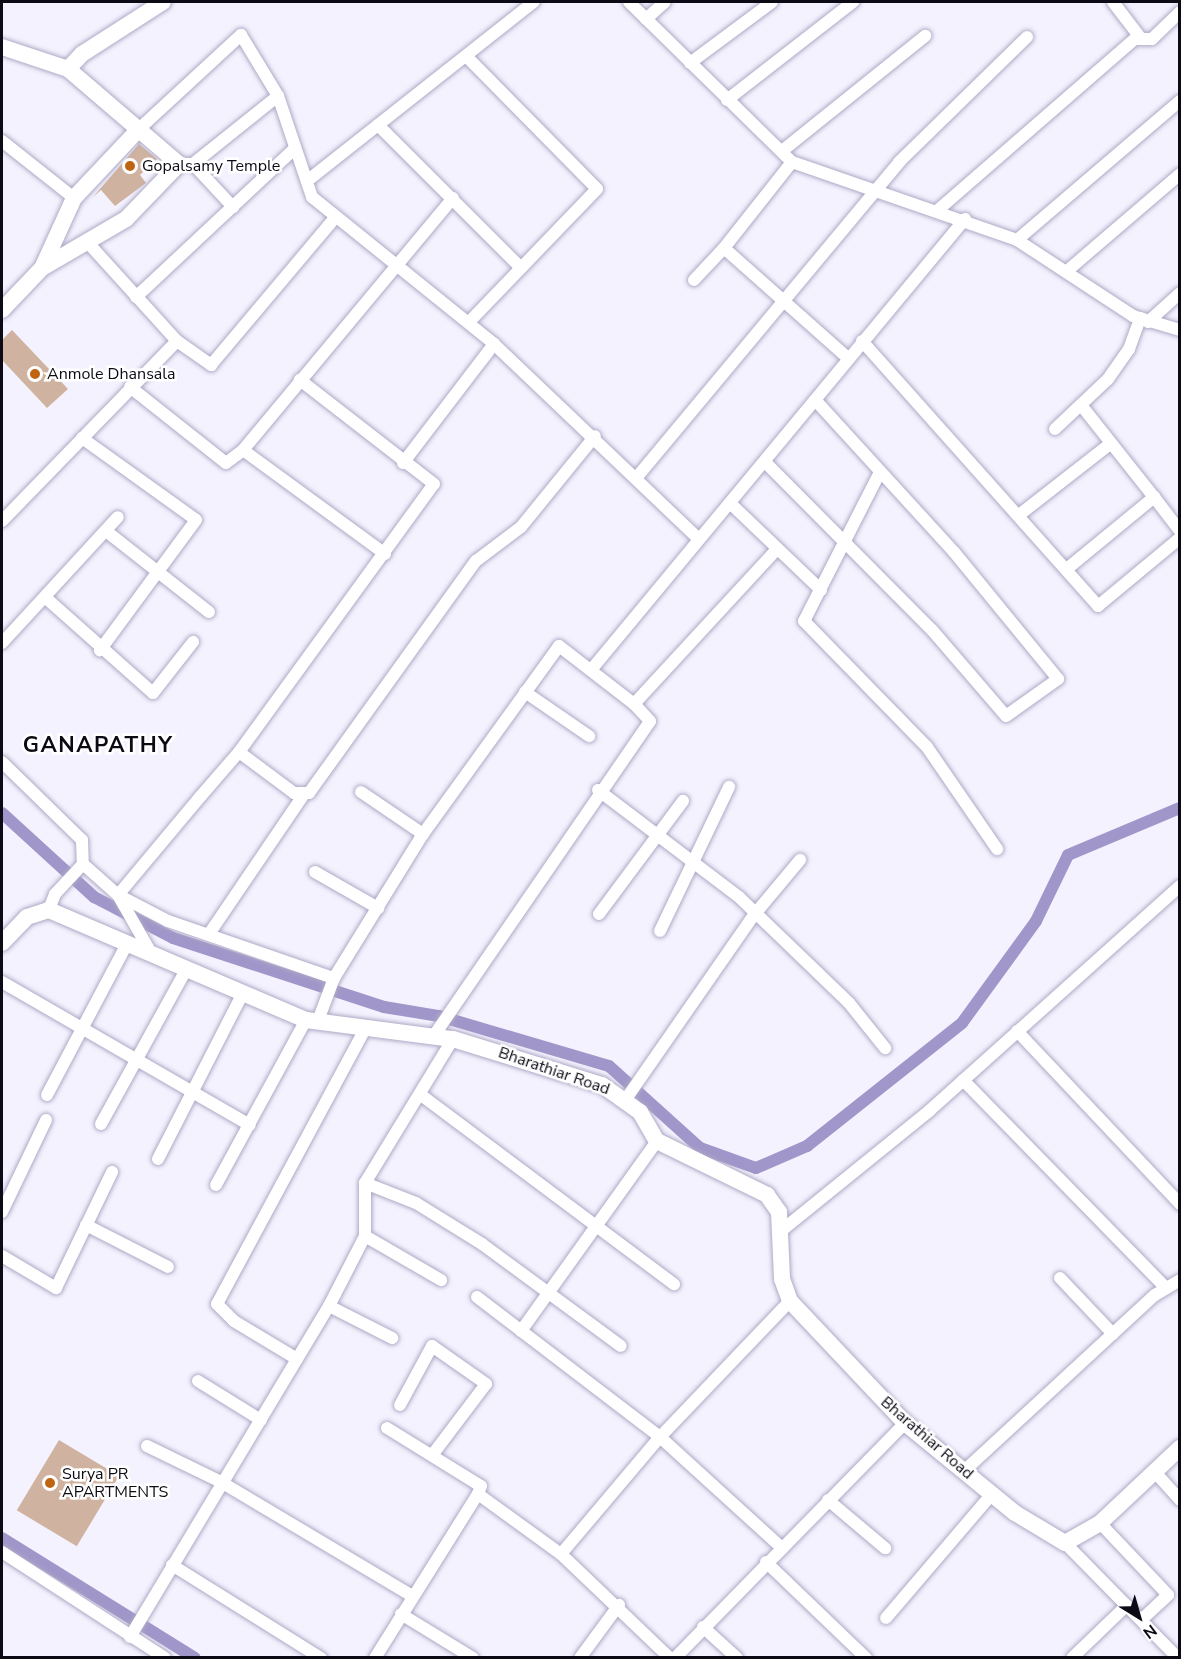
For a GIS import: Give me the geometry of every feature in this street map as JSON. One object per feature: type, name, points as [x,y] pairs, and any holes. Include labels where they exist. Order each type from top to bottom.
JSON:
[{"type":"main road","points":[[68,69],[82,54],[163,2]]},
{"type":"main road","points":[[2,47],[68,69],[139,129],[186,164],[126,219],[42,268],[2,310]]},
{"type":"main road","points":[[42,268],[74,198],[139,129]]},
{"type":"main road","points":[[2,943],[27,917],[49,910]]},
{"type":"main road","name":"Bharathiar Road","points":[[49,910],[242,995],[315,1017],[453,1040],[602,1085],[626,1098],[657,1140],[767,1195],[779,1212],[782,1279],[790,1300],[905,1423],[992,1494],[1065,1543]]},
{"type":"main road","points":[[1065,1543],[1100,1523],[1179,1448]]},
{"type":"street","points":[[307,181],[534,2]]},
{"type":"street","points":[[629,2],[792,162],[873,192],[965,219],[1017,240],[1144,320],[1179,330]]},
{"type":"street","points":[[646,19],[665,2]]},
{"type":"street","points":[[690,63],[772,2]]},
{"type":"street","points":[[728,100],[854,2]]},
{"type":"street","points":[[1113,2],[1139,36],[1152,39],[1179,12]]},
{"type":"street","points":[[139,129],[241,35],[278,96],[293,150],[312,196],[334,219],[469,322],[494,344],[595,436],[698,537]]},
{"type":"street","points":[[782,151],[925,36]]},
{"type":"street","points":[[938,210],[1139,36]]},
{"type":"street","points":[[637,477],[786,300],[873,192],[1027,37]]},
{"type":"street","points":[[467,57],[597,189],[469,322]]},
{"type":"street","points":[[232,207],[186,164],[278,96]]},
{"type":"street","points":[[1017,240],[1179,100]]},
{"type":"street","points":[[378,125],[521,268]]},
{"type":"street","points":[[2,141],[74,198]]},
{"type":"street","points":[[136,297],[293,150]]},
{"type":"street","points":[[694,280],[723,248],[792,162]]},
{"type":"street","points":[[1067,271],[1179,174]]},
{"type":"street","points":[[130,387],[226,463],[243,450],[393,264],[453,198]]},
{"type":"street","points":[[88,243],[177,341],[211,365],[334,219]]},
{"type":"street","points":[[591,670],[698,537],[766,463],[848,358],[965,219]]},
{"type":"street","points":[[723,248],[786,300],[848,358]]},
{"type":"street","points":[[1055,429],[1080,405],[1129,349],[1144,320],[1179,292]]},
{"type":"street","points":[[2,521],[177,341]]},
{"type":"street","points":[[862,341],[1068,568],[1098,606],[1179,538]]},
{"type":"street","points":[[403,463],[494,344]]},
{"type":"street","points":[[118,896],[239,752],[434,484],[403,463],[300,380]]},
{"type":"street","points":[[766,463],[932,630],[1006,716],[1058,679],[954,552],[879,474],[815,400]]},
{"type":"street","points":[[1080,405],[1179,531]]},
{"type":"street","points":[[210,934],[302,797],[476,561],[521,527],[595,436]]},
{"type":"street","points":[[82,438],[196,520],[157,568],[99,650]]},
{"type":"street","points":[[1019,515],[1110,444]]},
{"type":"street","points":[[243,450],[385,554]]},
{"type":"street","points":[[879,474],[846,545],[804,621],[927,747],[998,849]]},
{"type":"street","points":[[1068,568],[1154,497]]},
{"type":"street","points":[[730,503],[821,590]]},
{"type":"street","points":[[2,643],[118,518]]},
{"type":"street","points":[[106,531],[157,568],[209,612]]},
{"type":"street","points":[[634,704],[777,550]]},
{"type":"street","points":[[46,598],[99,650],[153,693],[193,642]]},
{"type":"street","points":[[216,1185],[315,1017],[334,978],[423,834],[559,646],[634,704],[650,721],[598,790],[433,1036]]},
{"type":"street","points":[[525,692],[589,736]]},
{"type":"street","points":[[239,752],[302,797]]},
{"type":"street","points":[[2,762],[82,840],[83,864],[118,896],[151,953]]},
{"type":"street","points":[[660,931],[729,787]]},
{"type":"street","points":[[598,790],[659,831],[695,861],[849,1003],[885,1048]]},
{"type":"street","points":[[361,792],[423,834]]},
{"type":"street","points":[[599,914],[683,801]]},
{"type":"street","points":[[626,1098],[754,915],[800,860]]},
{"type":"street","points":[[49,910],[55,894],[83,864]]},
{"type":"street","points":[[315,872],[378,908]]},
{"type":"street","points":[[781,1231],[963,1080],[1179,886]]},
{"type":"street","points":[[118,896],[210,934],[334,978]]},
{"type":"street","points":[[47,1095],[127,944]]},
{"type":"street","points":[[101,1124],[133,1058],[186,970]]},
{"type":"street","points":[[2,982],[250,1125]]},
{"type":"street","points":[[158,1159],[242,995]]},
{"type":"street","points":[[297,1359],[234,1321],[217,1304],[366,1027]]},
{"type":"street","points":[[1017,1030],[1179,1204]]},
{"type":"street","points":[[130,1637],[221,1482],[329,1306],[365,1236],[365,1183],[453,1040]]},
{"type":"street","points":[[963,1080],[1166,1288]]},
{"type":"street","points":[[421,1095],[674,1284]]},
{"type":"street","points":[[2,1212],[46,1120]]},
{"type":"street","points":[[521,1331],[545,1292],[657,1140]]},
{"type":"street","points":[[2,1256],[56,1288],[112,1172]]},
{"type":"street","points":[[365,1183],[416,1203],[621,1346]]},
{"type":"street","points":[[86,1225],[168,1267]]},
{"type":"street","points":[[365,1236],[441,1280]]},
{"type":"street","points":[[1060,1278],[1113,1334]]},
{"type":"street","points":[[964,1471],[1113,1334],[1166,1288],[1179,1280]]},
{"type":"street","points":[[477,1297],[660,1437],[781,1547]]},
{"type":"street","points":[[561,1554],[660,1437],[790,1300]]},
{"type":"street","points":[[329,1306],[392,1338]]},
{"type":"street","points":[[400,1405],[432,1346],[486,1384],[433,1454]]},
{"type":"street","points":[[198,1381],[261,1420]]},
{"type":"street","points":[[478,1494],[561,1554],[619,1605],[672,1658],[905,1423]]},
{"type":"street","points":[[375,1658],[481,1486],[433,1454],[387,1428]]},
{"type":"street","points":[[147,1446],[221,1482],[412,1596]]},
{"type":"street","points":[[1154,1471],[1179,1500]]},
{"type":"street","points":[[886,1618],[992,1494]]},
{"type":"street","points":[[828,1500],[885,1548]]},
{"type":"street","points":[[1100,1523],[1168,1595],[1142,1619]]},
{"type":"street","points":[[1065,1543],[1178,1658]]},
{"type":"street","points":[[2,1552],[165,1658]]},
{"type":"street","points":[[766,1562],[866,1658]]},
{"type":"street","points":[[172,1565],[321,1658]]},
{"type":"street","points":[[580,1658],[619,1605]]},
{"type":"street","points":[[1072,1658],[1127,1605]]},
{"type":"street","points":[[401,1614],[473,1658]]},
{"type":"street","points":[[703,1627],[736,1658]]},
{"type":"building","name":"Gopalsamy Temple","points":[[139,144],[157,159],[140,175],[146,183],[115,206],[101,190],[93,197]]},
{"type":"building","name":"Anmole Dhansala","points":[[12,330],[68,389],[47,408],[2,360],[2,340]]},
{"type":"building","points":[[59,1440],[119,1476],[77,1546],[17,1510]]},
{"type":"waterway","points":[[2,813],[94,897],[173,938],[384,1007],[439,1016],[609,1066],[700,1148],[756,1168],[807,1146],[962,1023],[1036,921],[1068,855],[1180,808]]},
{"type":"waterway","points":[[2,1538],[195,1658]]},
{"type":"place","name":"Gopalsamy Temple","points":[[130,166]]},
{"type":"place","name":"Anmole Dhansala","points":[[35,374]]},
{"type":"place","name":"Surya PR APARTMENTS","points":[[50,1483]]},
{"type":"district","name":"GANAPATHY","points":[[98,746]]}]
